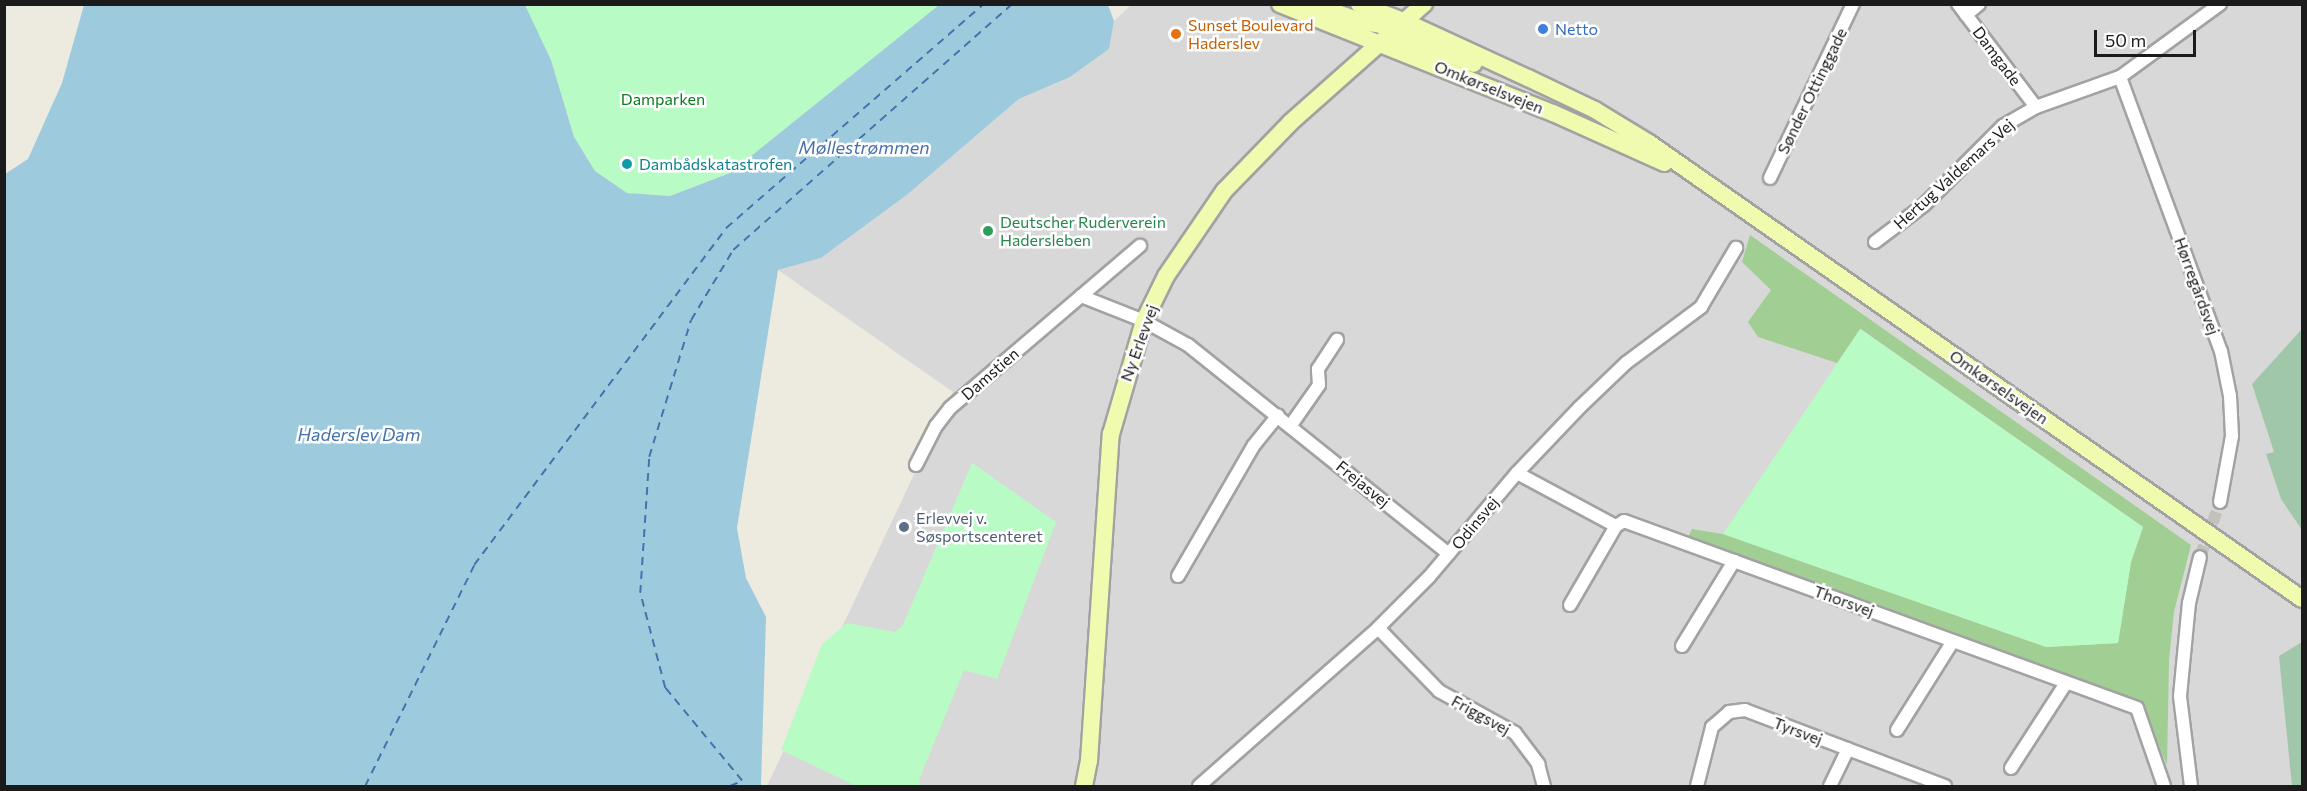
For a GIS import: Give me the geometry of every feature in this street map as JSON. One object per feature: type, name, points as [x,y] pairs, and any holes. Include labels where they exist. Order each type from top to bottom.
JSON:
[{"type":"main road","name":"Omkørselsvejen","points":[[1280,4],[1553,113],[1695,177]]},
{"type":"main road","points":[[1312,4],[1363,22],[1381,25],[1406,22]]},
{"type":"main road","name":"Omkørselsvejen","points":[[1359,4],[1406,22],[1604,116],[2302,598]]},
{"type":"main road","name":"Ny Erlevvej","points":[[1084,786],[1089,761],[1111,434],[1144,321],[1166,276],[1224,190],[1291,122],[1424,4]]},
{"type":"main road","points":[[1381,44],[1405,39],[1507,78],[1528,78]]},
{"type":"street","name":"Sønder Ottinggade","points":[[1770,178],[1853,4]]},
{"type":"street","points":[[1962,10],[1979,4]]},
{"type":"street","name":"Hertug Valdemars Vej","points":[[1875,242],[1924,205],[2003,126],[2036,107],[2120,77],[2220,4]]},
{"type":"street","name":"Damgade","points":[[1962,10],[2036,107]]},
{"type":"street","name":"Hørregårdsvej","points":[[2120,77],[2221,351],[2230,396],[2232,436],[2220,502]]},
{"type":"street","name":"Damstien","points":[[916,465],[936,426],[950,408],[1140,246]]},
{"type":"street","name":"Odinsvej","points":[[1199,786],[1378,628],[1449,554],[1517,473],[1626,363],[1701,307],[1736,248]]},
{"type":"street","points":[[1081,296],[1144,321]]},
{"type":"street","name":"Frejasvej","points":[[1144,321],[1188,345],[1291,425],[1449,554]]},
{"type":"street","points":[[1291,425],[1318,385],[1318,369],[1337,340]]},
{"type":"street","points":[[1178,576],[1254,445],[1278,416]]},
{"type":"street","name":"Thorsvej","points":[[1517,473],[1616,526],[1624,521],[2136,708],[2163,786]]},
{"type":"street","points":[[1570,605],[1616,526]]},
{"type":"street","points":[[2191,786],[2181,696],[2189,603],[2200,557]]},
{"type":"street","points":[[1682,646],[1734,561]]},
{"type":"street","name":"Friggsvej","points":[[1378,628],[1438,691],[1515,733],[1538,764],[1544,786]]},
{"type":"street","points":[[1897,730],[1953,641]]},
{"type":"street","points":[[2011,768],[2066,683]]},
{"type":"street","name":"Tyrsvej","points":[[1697,786],[1713,727],[1729,712],[1745,710],[1945,786]]},
{"type":"street","points":[[1830,786],[1848,749]]},
{"type":"shaded area","points":[[1131,5],[2302,5],[2302,786],[767,786],[953,392],[778,270],[821,258],[908,194],[1019,99],[1070,77],[1109,49],[1114,21]]},
{"type":"green space","name":"Damparken","points":[[525,5],[939,5],[730,173],[670,196],[627,193],[595,171],[574,137],[551,60]]},
{"type":"green space","points":[[1750,235],[2191,545],[2174,612],[2169,660],[2167,765],[2143,707],[1686,541],[1692,529],[1723,534],[2046,647],[2118,643],[2131,562],[2143,527],[1861,329],[1837,363],[1758,337],[1748,322],[1771,290],[1742,262]]},
{"type":"green space","points":[[1860,329],[2143,527],[2131,562],[2118,643],[2046,647],[1723,534]]},
{"type":"green space","points":[[2302,329],[2302,530],[2281,499],[2266,454],[2274,452],[2252,384]]},
{"type":"green space","points":[[972,463],[1056,522],[997,679],[964,670],[919,780],[920,786],[856,786],[781,750],[822,644],[847,623],[895,632],[903,625]]},
{"type":"green space","points":[[2302,642],[2302,786],[2292,786],[2279,656]]},
{"type":"water","name":"Haderslev Dam","points":[[84,5],[525,5],[551,60],[574,137],[595,171],[627,193],[670,196],[730,173],[939,5],[1108,5],[1114,21],[1109,49],[1070,77],[1019,99],[908,194],[821,258],[778,270],[737,528],[746,578],[766,617],[761,786],[5,786],[5,174],[28,159],[62,83]]},
{"type":"ferry route","points":[[365,786],[474,565],[726,228],[984,4]]},
{"type":"ferry route","points":[[730,786],[742,781],[665,688],[640,593],[649,457],[691,320],[733,250],[1012,4]]},
{"type":"tunnel","points":[[2200,557],[2220,502]]},
{"type":"place","name":"Netto","points":[[1543,29]]},
{"type":"place","name":"Sunset Boulevard Haderslev","points":[[1176,34]]},
{"type":"place","name":"Dambådskatastrofen","points":[[627,164]]},
{"type":"place","name":"Deutscher Ruderverein Hadersleben","points":[[988,231]]},
{"type":"place","name":"Erlevvej v. Søsportscenteret","points":[[904,527]]},
{"type":"water label","name":"Møllestrømmen","points":[[864,147]]}]
